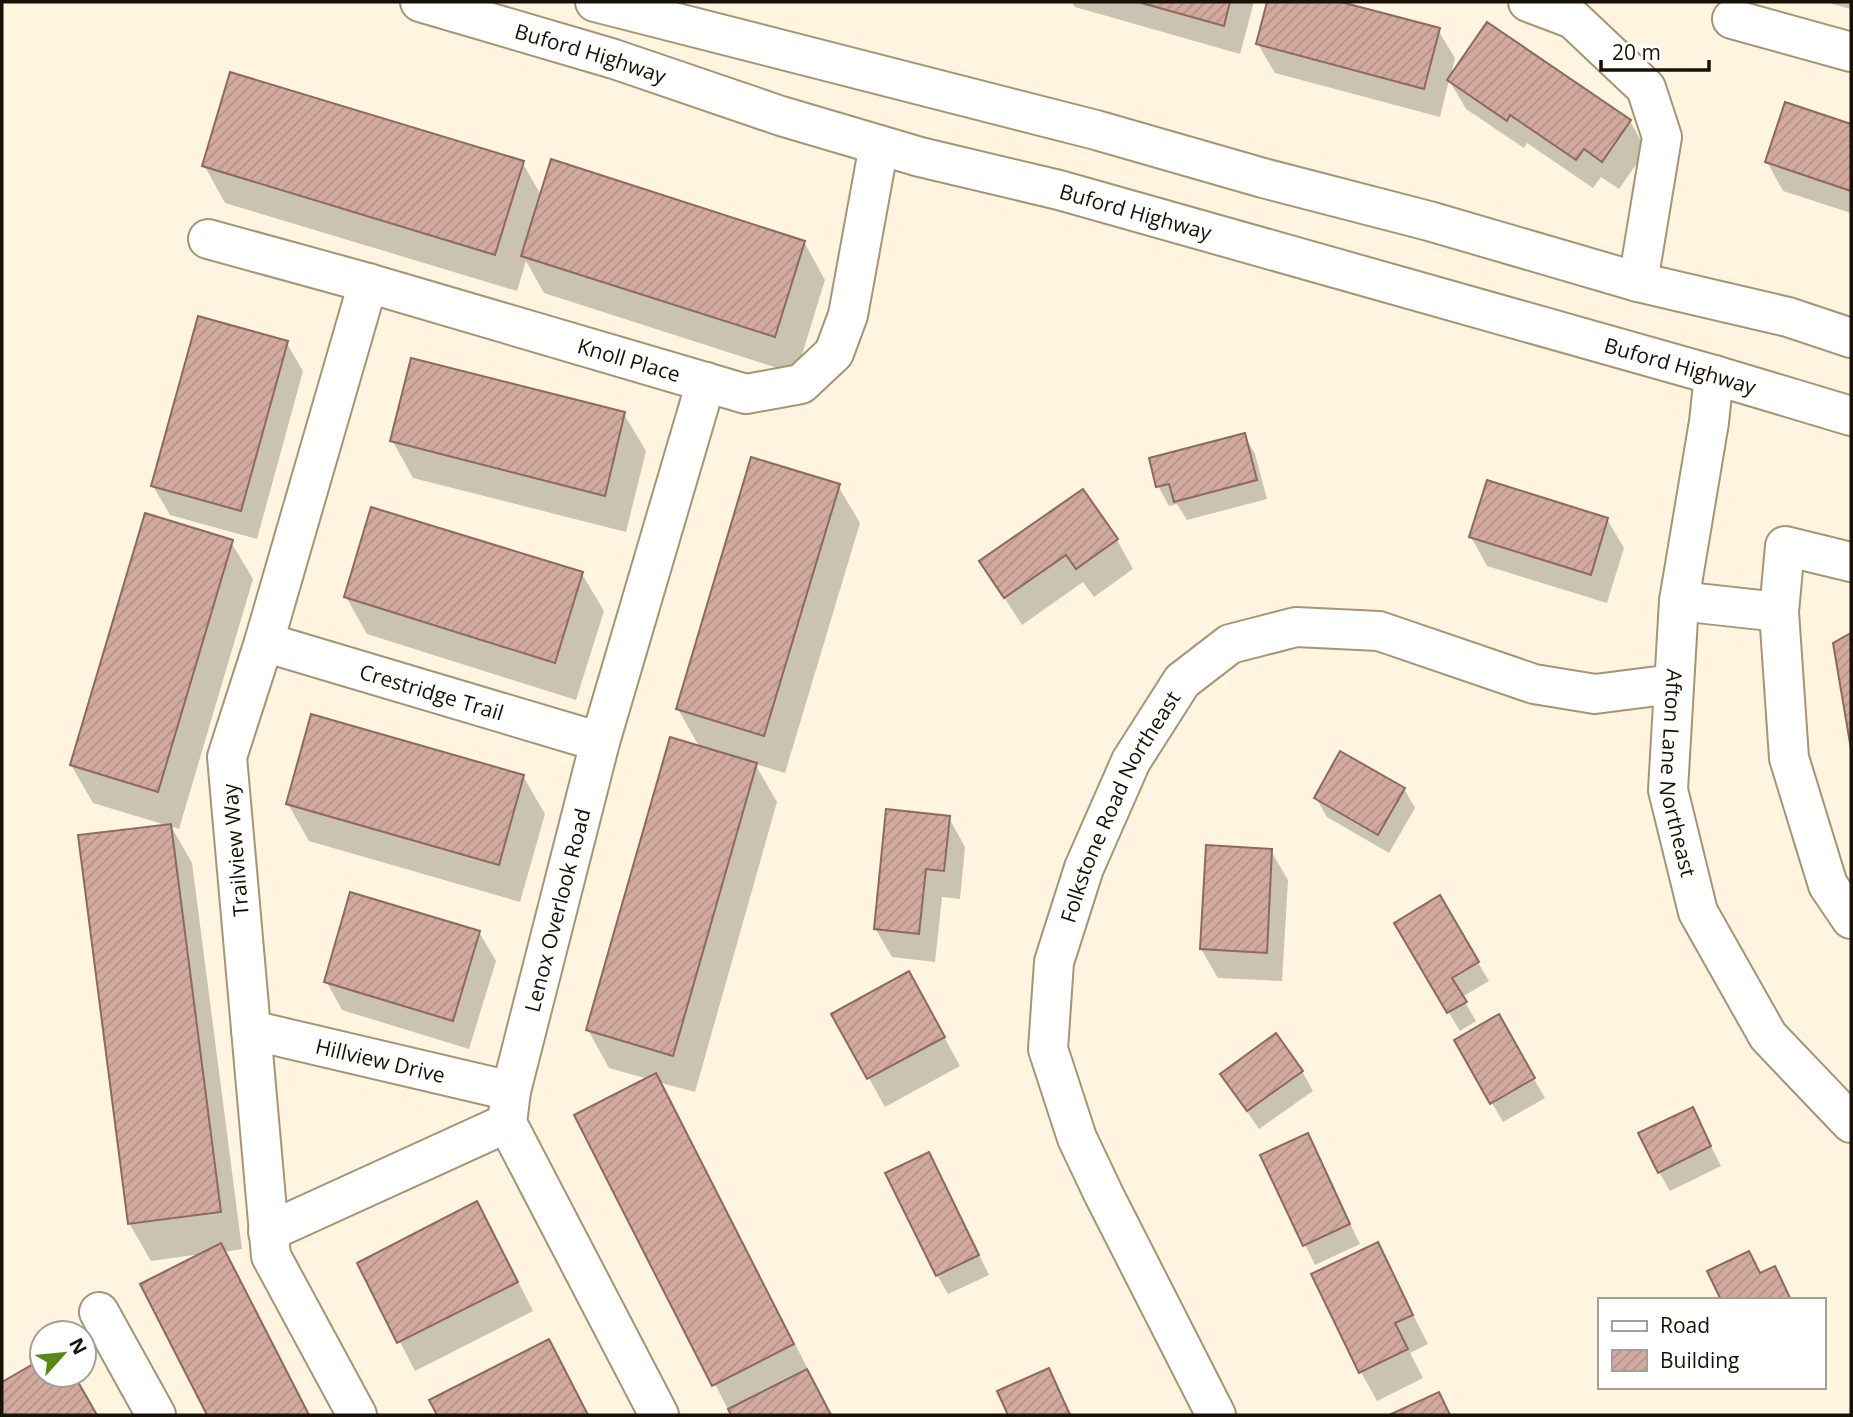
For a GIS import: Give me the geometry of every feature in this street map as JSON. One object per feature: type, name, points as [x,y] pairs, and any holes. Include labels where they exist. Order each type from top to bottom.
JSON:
[{"type":"street","name":"Buford Highway","points":[[420,2],[614,59],[780,116],[878,145],[1059,190],[1851,416]]},
{"type":"street","points":[[595,2],[636,7],[1096,130],[1429,221],[1638,282],[1788,317],[1851,338]]},
{"type":"street","points":[[1528,2],[1573,19],[1646,88],[1662,137],[1638,282]]},
{"type":"street","points":[[1732,19],[1851,52]]},
{"type":"street","name":"Knoll Place","points":[[208,239],[746,394],[801,384],[834,352],[848,315],[878,145]]},
{"type":"street","name":"Trailview Way","points":[[357,1415],[271,1256],[227,757],[264,642],[368,283]]},
{"type":"street","name":"Afton Lane Northeast","points":[[1714,375],[1709,422],[1679,601],[1668,790],[1698,912],[1769,1037],[1851,1123]]},
{"type":"street","name":"Lenox Overlook Road","points":[[509,1107],[600,742],[706,382]]},
{"type":"street","points":[[1851,562],[1786,546],[1779,612],[1789,758],[1828,885],[1851,919]]},
{"type":"street","points":[[1679,601],[1779,612]]},
{"type":"street","name":"Folkstone Road Northeast","points":[[1216,1415],[1077,1138],[1048,1049],[1054,962],[1084,868],[1131,761],[1182,681],[1230,644],[1296,627],[1379,631],[1534,684],[1595,694],[1674,684]]},
{"type":"street","name":"Crestridge Trail","points":[[264,642],[600,742]]},
{"type":"street","name":"Hillview Drive","points":[[251,1030],[509,1107]]},
{"type":"street","points":[[268,1232],[509,1107],[659,1415]]},
{"type":"street","points":[[99,1312],[156,1415]]},
{"type":"building","points":[[1138,2],[1230,2],[1224,26]]},
{"type":"building","points":[[1267,2],[1341,2],[1440,28],[1424,89],[1256,44]]},
{"type":"building","points":[[1487,22],[1631,120],[1602,162],[1584,149],[1576,160],[1510,115],[1507,121],[1447,80]]},
{"type":"building","points":[[230,72],[524,161],[495,255],[202,166]]},
{"type":"building","points":[[1785,102],[1851,124],[1851,191],[1765,162]]},
{"type":"building","points":[[551,159],[805,241],[775,337],[521,256]]},
{"type":"building","points":[[198,316],[288,341],[241,511],[151,486]]},
{"type":"building","points":[[411,358],[625,412],[605,496],[390,441]]},
{"type":"building","points":[[1245,433],[1257,480],[1174,502],[1169,484],[1156,487],[1149,458]]},
{"type":"building","points":[[751,457],[840,484],[764,736],[676,709]]},
{"type":"building","points":[[1487,480],[1608,518],[1591,575],[1469,537]]},
{"type":"building","points":[[1083,489],[1118,539],[1076,569],[1066,555],[1004,598],[979,561]]},
{"type":"building","points":[[371,507],[583,572],[555,663],[344,597]]},
{"type":"building","points":[[145,513],[233,540],[158,792],[70,765]]},
{"type":"building","points":[[1851,633],[1851,749],[1833,643]]},
{"type":"building","points":[[311,714],[524,775],[499,865],[286,804]]},
{"type":"building","points":[[670,737],[757,763],[673,1056],[586,1030]]},
{"type":"building","points":[[1340,751],[1405,788],[1378,835],[1314,798]]},
{"type":"building","points":[[886,809],[950,816],[944,871],[926,869],[919,934],[874,929]]},
{"type":"building","points":[[171,824],[221,1212],[128,1224],[78,835]]},
{"type":"building","points":[[1206,845],[1272,849],[1267,953],[1200,949]]},
{"type":"building","points":[[350,892],[480,931],[453,1021],[324,982]]},
{"type":"building","points":[[1440,895],[1479,962],[1452,978],[1467,1002],[1447,1013],[1394,923]]},
{"type":"building","points":[[909,971],[945,1037],[867,1079],[831,1014]]},
{"type":"building","points":[[1499,1014],[1535,1078],[1490,1104],[1454,1040]]},
{"type":"building","points":[[1276,1033],[1303,1071],[1247,1111],[1220,1074]]},
{"type":"building","points":[[656,1073],[794,1344],[712,1386],[574,1115]]},
{"type":"building","points":[[1693,1107],[1711,1146],[1658,1173],[1638,1133]]},
{"type":"building","points":[[1308,1133],[1350,1224],[1303,1246],[1260,1155]]},
{"type":"building","points":[[929,1152],[979,1255],[936,1276],[885,1173]]},
{"type":"building","points":[[477,1201],[518,1282],[397,1343],[357,1263]]},
{"type":"building","points":[[1378,1242],[1413,1315],[1395,1323],[1408,1349],[1359,1373],[1311,1274]]},
{"type":"building","points":[[221,1243],[309,1415],[207,1415],[140,1284]]},
{"type":"building","points":[[1749,1251],[1760,1273],[1775,1266],[1790,1298],[1720,1298],[1707,1271]]},
{"type":"building","points":[[549,1339],[588,1415],[437,1415],[429,1400]]},
{"type":"building","points":[[28,1367],[28,1389],[82,1389],[97,1415],[2,1415],[2,1382]]},
{"type":"building","points":[[1049,1368],[1070,1415],[1008,1415],[997,1391]]},
{"type":"building","points":[[807,1369],[831,1415],[731,1415],[728,1409]]},
{"type":"building","points":[[1439,1392],[1450,1415],[1391,1414]]}]
